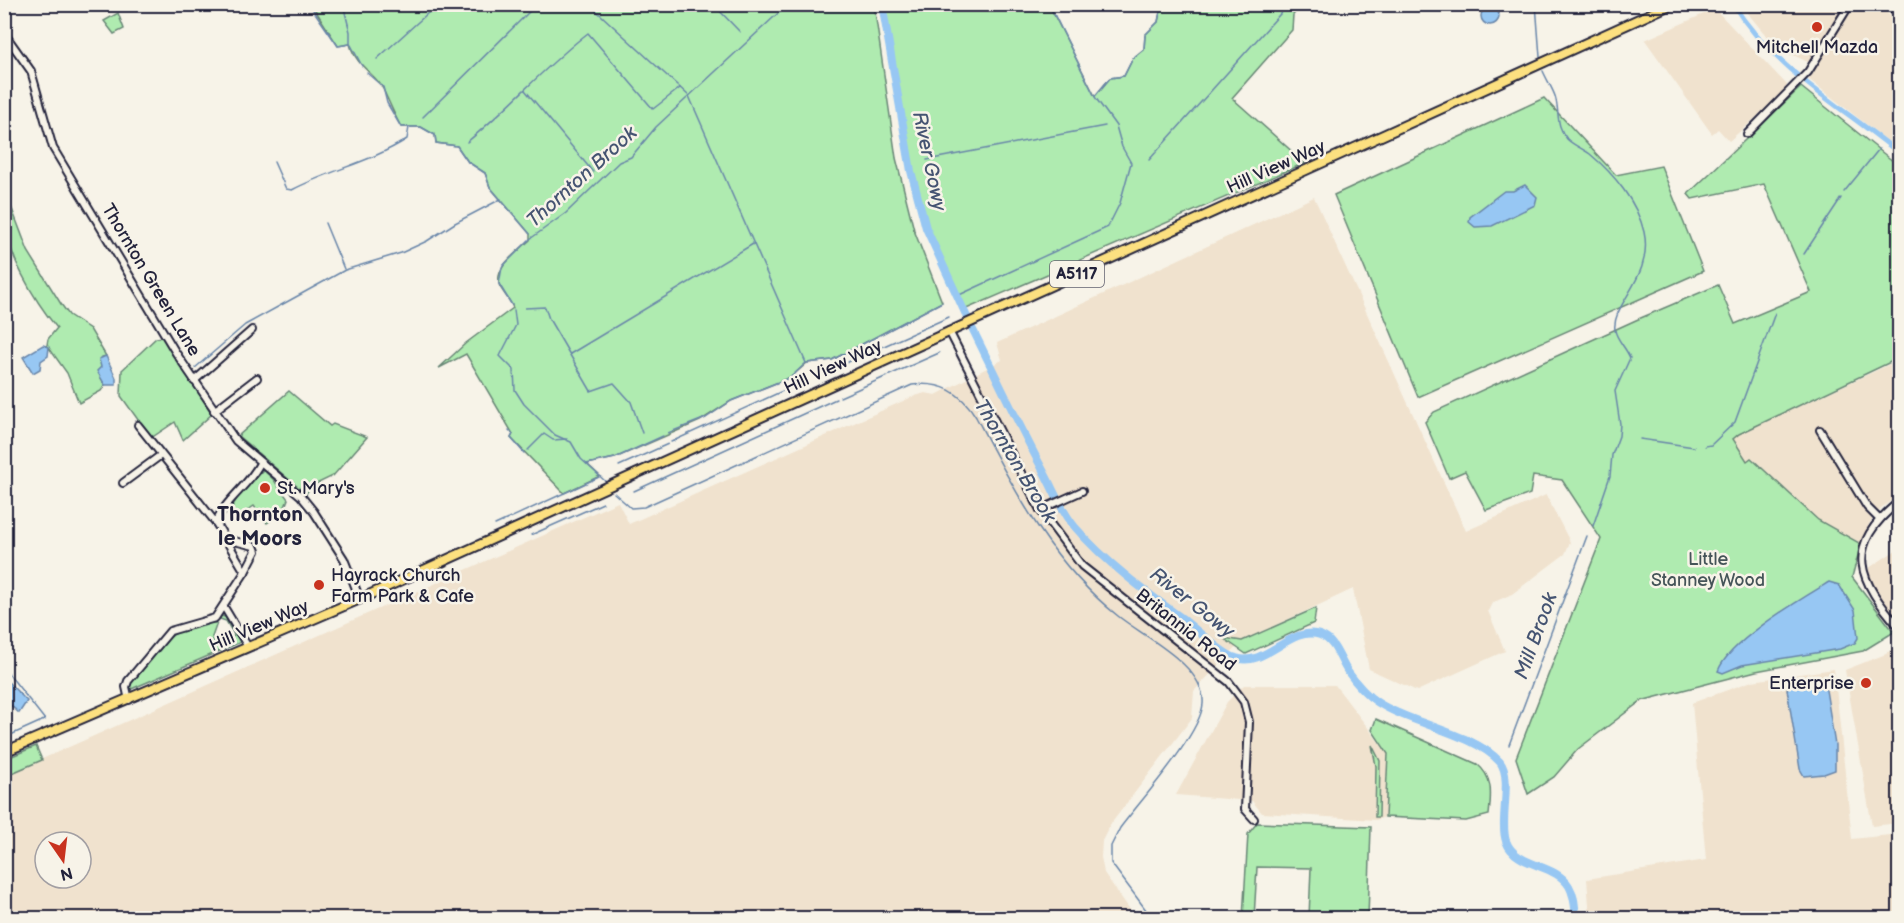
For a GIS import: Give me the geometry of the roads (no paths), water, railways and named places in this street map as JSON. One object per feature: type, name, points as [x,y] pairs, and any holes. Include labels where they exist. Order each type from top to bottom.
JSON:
[{"type":"main road","name":"Hill View Way","points":[[4,752],[360,599],[1672,4]]},
{"type":"street","points":[[1889,4],[1899,16]]},
{"type":"street","points":[[1747,134],[1796,87],[1851,5]]},
{"type":"street","name":"Thornton Green Lane","points":[[4,33],[31,71],[53,148],[194,381],[236,441],[295,490],[314,512],[339,549],[360,599]]},
{"type":"street","points":[[194,381],[252,330]]},
{"type":"street","name":"Britannia Road","points":[[949,331],[1040,510],[1082,566],[1164,633],[1203,660],[1238,692],[1244,702],[1249,722],[1245,809],[1254,819]]},
{"type":"street","points":[[214,411],[257,378]]},
{"type":"street","points":[[138,425],[216,523],[245,572]]},
{"type":"street","points":[[1820,430],[1867,507],[1879,519]]},
{"type":"street","points":[[123,483],[161,455]]},
{"type":"street","points":[[216,523],[221,510],[256,472],[260,463]]},
{"type":"street","points":[[1040,510],[1082,491]]},
{"type":"street","points":[[1899,501],[1879,519],[1870,532],[1863,550],[1862,567],[1870,592],[1899,628]]},
{"type":"street","points":[[204,508],[221,510]]},
{"type":"street","points":[[129,700],[126,687],[128,681],[170,631],[214,618],[224,607],[256,551],[254,546],[226,539]]},
{"type":"street","points":[[224,607],[248,647]]},
{"type":"water","points":[[1490,7],[1496,10],[1499,16],[1496,22],[1490,25],[1484,22],[1481,16],[1484,10]]},
{"type":"water","points":[[1525,185],[1537,197],[1535,205],[1492,226],[1475,227],[1469,222],[1470,217],[1504,191],[1513,191]]},
{"type":"water","points":[[43,345],[49,347],[48,356],[41,361],[40,369],[33,373],[23,357]]},
{"type":"water","points":[[106,356],[116,378],[116,385],[105,385],[97,371],[101,367],[99,359]]},
{"type":"water","points":[[1829,582],[1839,585],[1855,610],[1858,638],[1855,643],[1840,649],[1742,665],[1723,673],[1718,671],[1725,659],[1751,634]]},
{"type":"water","points":[[5,679],[27,701],[19,713],[5,700]]},
{"type":"water","points":[[1793,683],[1822,683],[1826,690],[1835,745],[1835,770],[1824,774],[1804,776],[1800,769],[1787,689]]},
{"type":"waterway","points":[[309,4],[338,46],[350,44],[350,32],[343,4]]},
{"type":"waterway","points":[[377,59],[438,4]]},
{"type":"waterway","points":[[423,117],[537,4]]},
{"type":"waterway","points":[[589,4],[689,96],[806,363],[791,377],[731,401],[706,418],[668,433]]},
{"type":"waterway","points":[[713,4],[740,32]]},
{"type":"waterway","name":"Thornton Brook","points":[[512,305],[499,284],[502,267],[530,239],[566,213],[619,162],[631,157],[656,127],[788,4]]},
{"type":"waterway","name":"River Gowy","points":[[882,4],[911,171],[926,228],[967,317]]},
{"type":"waterway","points":[[957,296],[1108,227],[1120,203],[1131,163],[1122,147],[1116,126],[1095,97],[1049,4]]},
{"type":"waterway","points":[[1095,96],[1110,78],[1124,76],[1133,58],[1144,49],[1145,35],[1158,22],[1160,12],[1174,4]]},
{"type":"waterway","points":[[1149,160],[1289,4]]},
{"type":"waterway","name":"Mill Brook","points":[[1536,4],[1540,57]]},
{"type":"waterway","points":[[1733,4],[1749,27],[1788,68],[1900,154]]},
{"type":"waterway","points":[[467,142],[588,33],[653,109],[680,88]]},
{"type":"waterway","points":[[351,45],[362,66]]},
{"type":"waterway","name":"Mill Brook","points":[[1543,71],[1555,96],[1563,134],[1608,170],[1630,199],[1644,232],[1643,263],[1616,320],[1616,333],[1630,358],[1615,391],[1620,424],[1619,436],[1612,455],[1610,476],[1593,526]]},
{"type":"waterway","points":[[367,73],[383,87],[387,103],[401,127],[421,127],[435,135],[436,143],[457,146],[468,162],[485,173],[490,187],[530,234]]},
{"type":"waterway","points":[[525,90],[593,172]]},
{"type":"waterway","points":[[927,160],[1105,126]]},
{"type":"waterway","points":[[274,162],[286,189],[292,190],[393,147],[407,139],[409,127]]},
{"type":"waterway","points":[[1844,192],[1879,149]]},
{"type":"waterway","points":[[1804,254],[1841,198]]},
{"type":"waterway","points":[[195,368],[245,325],[345,270],[401,253],[501,199]]},
{"type":"waterway","points":[[325,223],[344,269]]},
{"type":"waterway","points":[[570,354],[753,244]]},
{"type":"waterway","points":[[807,363],[832,360],[942,302]]},
{"type":"waterway","points":[[525,308],[545,307],[549,319],[591,391],[614,383],[631,402],[642,433]]},
{"type":"waterway","name":"Thornton Brook","points":[[514,310],[516,325],[500,356],[514,370],[515,390],[524,404],[555,435],[571,442],[581,459],[605,481]]},
{"type":"waterway","points":[[1705,446],[1711,445],[1735,422],[1775,313]]},
{"type":"waterway","points":[[828,371],[949,317]]},
{"type":"waterway","name":"River Gowy","points":[[973,330],[1062,508],[1075,527],[1099,552],[1140,587],[1231,656],[1247,659],[1258,657],[1298,636],[1320,635],[1330,641],[1351,676],[1377,702],[1406,717],[1474,743],[1489,752],[1504,769],[1506,841],[1518,856],[1563,879],[1572,894],[1576,918]]},
{"type":"waterway","points":[[840,397],[939,353]]},
{"type":"waterway","points":[[671,442],[800,383],[804,376]]},
{"type":"waterway","name":"Thornton Brook","points":[[614,493],[631,508],[644,507],[912,385],[932,385],[957,395],[976,417],[1036,524],[1073,573],[1118,616],[1184,665],[1195,677],[1201,690],[1203,704],[1192,733],[1120,828],[1111,846],[1111,863],[1152,918]]},
{"type":"waterway","points":[[634,491],[836,399]]},
{"type":"waterway","points":[[509,430],[513,434],[511,438],[524,453]]},
{"type":"waterway","points":[[528,450],[544,434],[553,440],[567,439]]},
{"type":"waterway","points":[[587,464],[615,458],[663,436]]},
{"type":"waterway","points":[[1640,439],[1694,447]]},
{"type":"waterway","points":[[619,466],[668,444]]},
{"type":"waterway","points":[[495,525],[599,477]]},
{"type":"waterway","points":[[531,535],[603,503]]},
{"type":"waterway","name":"Mill Brook","points":[[1509,745],[1587,536]]},
{"type":"waterway","points":[[4,668],[45,720]]},
{"type":"waterway","points":[[4,738],[44,720]]},
{"type":"waterway","points":[[4,764],[11,762]]},
{"type":"place","name":"Mitchell Mazda","points":[[1817,27]]},
{"type":"place","name":"St. Mary's","points":[[265,488]]},
{"type":"place","name":"Hayrack Church Farm Park & Cafe","points":[[319,585]]},
{"type":"place","name":"Enterprise","points":[[1866,683]]},
{"type":"district","name":"Thornton le Moors","points":[[260,526]]},
{"type":"park label","name":"Little Stanney Wood","points":[[1708,569]]}]
